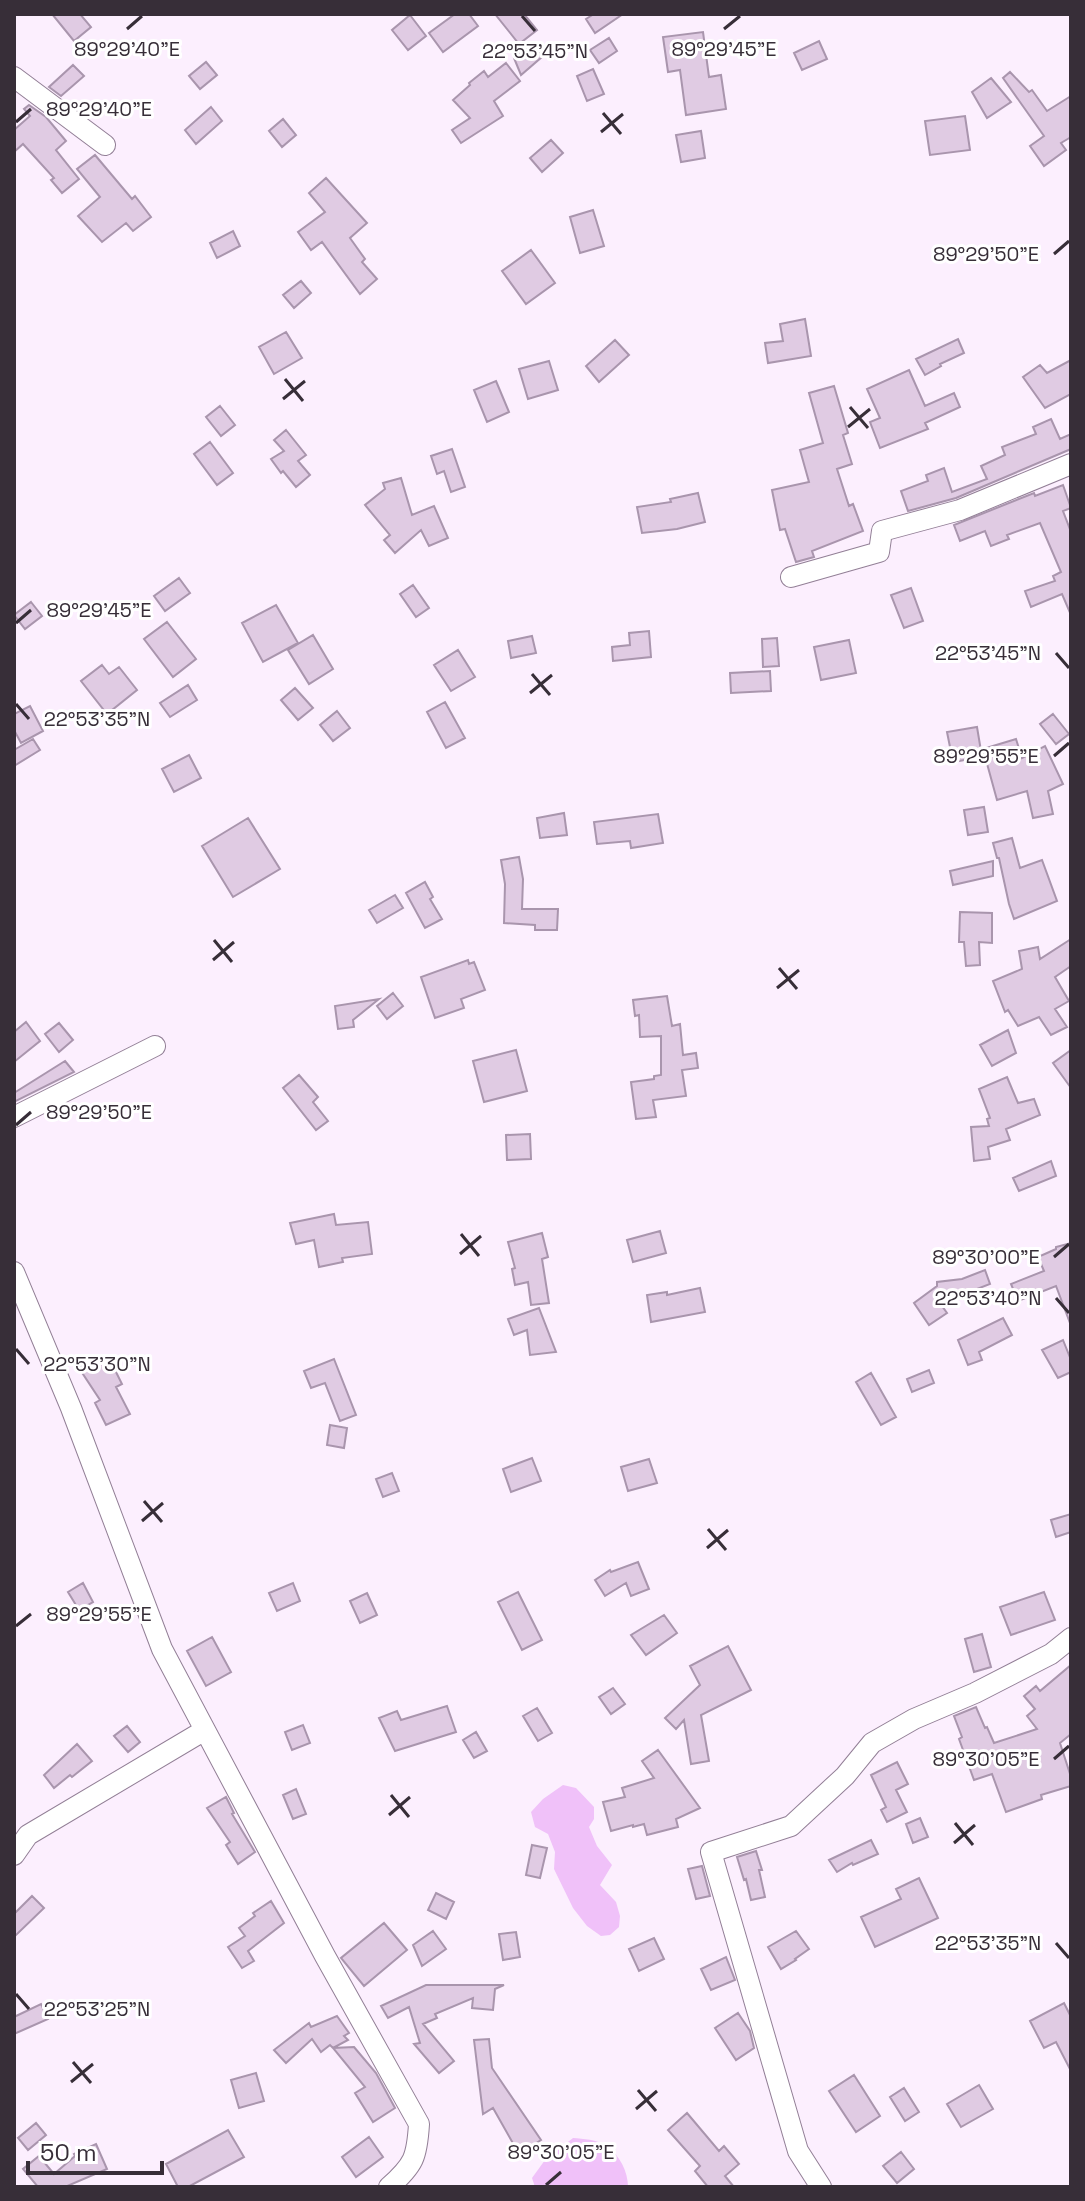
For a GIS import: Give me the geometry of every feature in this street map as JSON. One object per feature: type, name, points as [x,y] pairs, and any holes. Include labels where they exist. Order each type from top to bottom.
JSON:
[{"type":"street","points":[[14,77],[105,145]]},
{"type":"street","points":[[791,577],[879,552],[882,531],[960,510],[1071,464]]},
{"type":"street","points":[[14,1117],[155,1046]]},
{"type":"street","points":[[14,1272],[71,1408],[162,1649],[325,1956],[419,2124],[417,2150],[407,2171],[389,2187]]},
{"type":"street","points":[[821,2187],[798,2151],[711,1852],[791,1826],[845,1776],[872,1743],[914,1719],[975,1693],[1051,1654],[1071,1638]]},
{"type":"street","points":[[14,1855],[28,1835],[205,1730]]},
{"type":"shaded area","points":[[563,1785],[576,1788],[594,1807],[594,1819],[589,1827],[597,1846],[612,1865],[600,1885],[616,1902],[620,1916],[619,1927],[610,1935],[601,1936],[587,1926],[573,1908],[554,1869],[555,1852],[548,1834],[535,1827],[531,1812]]},
{"type":"shaded area","points":[[573,2138],[598,2142],[611,2150],[622,2164],[628,2187],[535,2187],[532,2178],[545,2160]]},
{"type":"building","points":[[52,14],[80,14],[91,27],[74,41]]},
{"type":"building","points":[[455,14],[469,14],[478,26],[443,52],[429,33]]},
{"type":"building","points":[[495,14],[524,14],[537,30],[519,44]]},
{"type":"building","points":[[594,14],[623,14],[595,33],[586,19]]},
{"type":"building","points":[[410,15],[426,36],[408,50],[392,30]]},
{"type":"building","points":[[703,32],[709,77],[721,75],[726,109],[686,115],[680,70],[668,72],[663,37]]},
{"type":"building","points":[[609,38],[617,51],[599,63],[590,50]]},
{"type":"building","points":[[819,41],[827,59],[802,70],[794,53]]},
{"type":"building","points":[[533,43],[543,56],[521,75],[514,58]]},
{"type":"building","points":[[206,62],[217,75],[200,89],[189,76]]},
{"type":"building","points":[[506,63],[520,81],[494,101],[503,116],[461,143],[452,130],[470,118],[453,100],[484,71],[488,77]]},
{"type":"building","points":[[73,65],[84,76],[61,96],[49,87]]},
{"type":"building","points":[[593,69],[604,94],[587,101],[577,76]]},
{"type":"building","points":[[1010,72],[1029,92],[1032,90],[1047,111],[1071,96],[1071,137],[1061,143],[1066,150],[1044,166],[1030,146],[1044,136],[1003,78]]},
{"type":"building","points":[[991,78],[1011,102],[987,118],[972,92]]},
{"type":"building","points":[[29,105],[46,117],[66,141],[56,150],[79,179],[62,193],[51,180],[54,178],[23,144],[14,152],[14,130],[30,116],[24,109]]},
{"type":"building","points":[[211,107],[222,121],[196,144],[185,130]]},
{"type":"building","points":[[965,116],[970,150],[930,155],[925,121]]},
{"type":"building","points":[[283,119],[296,135],[282,147],[269,131]]},
{"type":"building","points":[[701,131],[705,158],[681,162],[676,135]]},
{"type":"building","points":[[551,140],[563,153],[542,172],[530,158]]},
{"type":"building","points":[[95,155],[151,217],[133,231],[126,223],[102,242],[78,216],[100,197],[77,169]]},
{"type":"building","points":[[326,178],[367,223],[350,238],[365,259],[362,262],[377,279],[360,294],[322,242],[311,250],[298,232],[325,212],[309,193]]},
{"type":"building","points":[[593,210],[604,246],[580,253],[570,217]]},
{"type":"building","points":[[233,231],[240,246],[217,258],[210,243]]},
{"type":"building","points":[[531,250],[555,283],[526,304],[502,271]]},
{"type":"building","points":[[301,281],[311,293],[294,308],[283,295]]},
{"type":"building","points":[[805,319],[811,356],[768,363],[765,343],[783,341],[780,324]]},
{"type":"building","points":[[286,332],[302,358],[274,374],[259,347]]},
{"type":"building","points":[[958,339],[964,353],[925,375],[916,359]]},
{"type":"building","points":[[615,340],[629,355],[599,382],[586,366]]},
{"type":"building","points":[[1071,360],[1071,394],[1045,408],[1023,377],[1040,365],[1047,373]]},
{"type":"building","points":[[549,361],[558,390],[528,399],[519,369]]},
{"type":"building","points":[[909,370],[925,406],[954,393],[960,407],[925,423],[928,429],[880,448],[870,422],[880,418],[867,389]]},
{"type":"building","points":[[496,381],[509,412],[487,422],[474,390]]},
{"type":"building","points":[[834,386],[848,433],[843,435],[852,464],[837,469],[849,506],[853,504],[863,531],[812,551],[814,557],[796,562],[785,529],[780,530],[772,490],[809,482],[800,450],[823,443],[809,393]]},
{"type":"building","points":[[220,406],[235,425],[221,436],[206,417]]},
{"type":"building","points":[[1051,419],[1060,439],[1071,434],[1071,449],[956,498],[908,511],[901,491],[928,481],[926,475],[944,468],[952,492],[987,479],[981,466],[1005,455],[1002,447],[1036,434],[1033,427]]},
{"type":"building","points":[[286,430],[306,455],[298,461],[310,475],[296,487],[271,459],[284,451],[274,440]]},
{"type":"building","points":[[210,442],[233,473],[217,485],[194,454]]},
{"type":"building","points":[[452,449],[465,487],[451,492],[444,471],[437,474],[431,456]]},
{"type":"building","points":[[401,478],[412,515],[434,506],[448,538],[429,546],[421,530],[395,553],[384,540],[390,535],[365,505],[385,489],[383,483]]},
{"type":"building","points":[[1063,485],[1071,508],[1063,511],[1071,532],[1071,615],[1062,594],[1031,607],[1025,591],[1055,581],[1053,576],[1061,572],[1040,523],[1007,535],[1009,539],[991,546],[985,531],[960,541],[954,525],[1034,493],[1035,496]]},
{"type":"building","points":[[698,493],[705,522],[642,533],[637,507],[671,502],[670,499]]},
{"type":"building","points":[[179,578],[190,593],[165,611],[154,596]]},
{"type":"building","points":[[413,585],[429,608],[416,617],[400,594]]},
{"type":"building","points":[[911,588],[923,621],[904,628],[891,595]]},
{"type":"building","points":[[31,602],[42,616],[25,629],[14,615]]},
{"type":"building","points":[[276,605],[298,643],[263,662],[242,623]]},
{"type":"building","points":[[167,622],[196,659],[173,677],[144,639]]},
{"type":"building","points":[[649,631],[651,657],[613,661],[612,647],[630,645],[629,633]]},
{"type":"building","points":[[313,635],[333,669],[309,684],[288,650]]},
{"type":"building","points":[[532,636],[536,653],[511,658],[508,641]]},
{"type":"building","points":[[777,638],[779,666],[763,667],[762,639]]},
{"type":"building","points":[[849,640],[856,673],[821,680],[814,647]]},
{"type":"building","points":[[458,650],[475,677],[451,691],[434,665]]},
{"type":"building","points":[[102,665],[109,674],[119,667],[137,690],[107,714],[81,681]]},
{"type":"building","points":[[770,671],[771,691],[731,693],[730,673]]},
{"type":"building","points":[[188,685],[197,700],[170,717],[160,703]]},
{"type":"building","points":[[295,688],[313,708],[298,720],[281,700]]},
{"type":"building","points":[[445,702],[465,738],[446,748],[427,712]]},
{"type":"building","points":[[30,706],[43,731],[21,743],[14,730],[14,714]]},
{"type":"building","points":[[337,711],[350,728],[333,741],[320,725]]},
{"type":"building","points":[[1053,714],[1069,734],[1056,744],[1040,724]]},
{"type":"building","points":[[977,727],[982,757],[953,762],[947,732]]},
{"type":"building","points":[[33,739],[40,750],[14,766],[14,750]]},
{"type":"building","points":[[1016,739],[1022,758],[1045,746],[1063,784],[1048,791],[1053,814],[1033,818],[1027,791],[997,800],[983,749]]},
{"type":"building","points":[[189,755],[201,778],[174,792],[162,769]]},
{"type":"building","points":[[984,807],[988,832],[968,835],[964,810]]},
{"type":"building","points":[[564,813],[567,835],[540,838],[537,818]]},
{"type":"building","points":[[658,814],[663,843],[631,848],[630,841],[597,844],[594,822]]},
{"type":"building","points":[[248,818],[280,869],[233,897],[202,846]]},
{"type":"building","points":[[1012,838],[1020,868],[1042,860],[1057,901],[1014,919],[993,843]]},
{"type":"building","points":[[519,857],[523,879],[522,909],[558,909],[557,930],[535,930],[535,925],[504,923],[505,884],[501,860]]},
{"type":"building","points":[[993,861],[993,876],[953,885],[950,871]]},
{"type":"building","points":[[425,882],[433,897],[430,899],[442,919],[425,928],[406,893]]},
{"type":"building","points":[[395,895],[403,908],[377,923],[369,910]]},
{"type":"building","points":[[960,912],[992,913],[992,943],[979,942],[980,965],[966,966],[964,942],[959,942]]},
{"type":"building","points":[[1071,939],[1071,966],[1055,977],[1069,1001],[1055,1009],[1067,1027],[1051,1035],[1039,1017],[1018,1026],[1008,1010],[1005,1012],[993,981],[1022,969],[1019,951],[1038,947],[1040,959]]},
{"type":"building","points":[[468,960],[469,964],[474,962],[485,990],[461,999],[464,1008],[435,1018],[421,977]]},
{"type":"building","points":[[393,993],[403,1006],[387,1019],[377,1006]]},
{"type":"building","points":[[667,996],[672,1026],[680,1024],[683,1055],[696,1053],[698,1068],[682,1070],[686,1096],[653,1100],[656,1117],[636,1119],[631,1082],[661,1075],[661,1036],[640,1037],[639,1015],[635,1016],[633,1000]]},
{"type":"building","points":[[379,999],[353,1020],[354,1027],[338,1029],[335,1006]]},
{"type":"building","points":[[26,1022],[40,1041],[14,1062],[14,1032]]},
{"type":"building","points":[[59,1023],[73,1040],[59,1052],[45,1034]]},
{"type":"building","points":[[1008,1030],[1016,1053],[992,1066],[980,1045]]},
{"type":"building","points":[[516,1050],[527,1091],[484,1102],[473,1061]]},
{"type":"building","points":[[1071,1050],[1071,1088],[1053,1063]]},
{"type":"building","points":[[65,1061],[74,1072],[14,1102],[14,1093]]},
{"type":"building","points":[[299,1075],[318,1097],[313,1102],[328,1121],[316,1130],[283,1088]]},
{"type":"building","points":[[1007,1077],[1018,1103],[1034,1099],[1040,1115],[1006,1129],[1010,1140],[988,1147],[990,1159],[974,1161],[971,1127],[989,1126],[987,1119],[990,1118],[979,1089]]},
{"type":"building","points":[[530,1134],[531,1159],[507,1160],[506,1135]]},
{"type":"building","points":[[1051,1161],[1056,1176],[1019,1191],[1013,1178]]},
{"type":"building","points":[[334,1214],[336,1225],[368,1222],[372,1254],[342,1258],[343,1262],[319,1267],[314,1240],[296,1244],[290,1223]]},
{"type":"building","points":[[660,1231],[666,1253],[633,1262],[627,1240]]},
{"type":"building","points":[[542,1233],[548,1257],[542,1259],[549,1303],[531,1305],[528,1282],[515,1285],[512,1269],[515,1268],[508,1242]]},
{"type":"building","points":[[1071,1243],[1070,1323],[1056,1286],[1018,1301],[1011,1284],[1044,1271],[1038,1257]]},
{"type":"building","points":[[985,1270],[990,1284],[959,1296],[937,1299],[947,1313],[929,1325],[914,1303],[937,1286],[937,1282],[962,1279]]},
{"type":"building","points":[[700,1288],[705,1312],[651,1322],[647,1295],[667,1292],[667,1295]]},
{"type":"building","points":[[539,1308],[556,1352],[530,1355],[527,1330],[514,1335],[508,1319]]},
{"type":"building","points":[[1003,1318],[1012,1335],[979,1352],[982,1360],[968,1365],[958,1340]]},
{"type":"building","points":[[1063,1340],[1071,1360],[1071,1372],[1058,1378],[1042,1350]]},
{"type":"building","points":[[108,1356],[122,1384],[116,1387],[130,1414],[106,1425],[95,1403],[100,1400],[79,1368],[91,1361],[94,1365]]},
{"type":"building","points":[[334,1359],[356,1415],[340,1421],[325,1383],[311,1388],[304,1371]]},
{"type":"building","points":[[929,1370],[934,1383],[912,1392],[907,1379]]},
{"type":"building","points":[[871,1373],[896,1417],[881,1425],[856,1382]]},
{"type":"building","points":[[330,1425],[347,1428],[344,1448],[327,1445]]},
{"type":"building","points":[[532,1458],[541,1481],[511,1492],[503,1469]]},
{"type":"building","points":[[649,1459],[657,1483],[628,1491],[621,1467]]},
{"type":"building","points":[[392,1473],[399,1491],[383,1497],[376,1479]]},
{"type":"building","points":[[1071,1514],[1071,1532],[1056,1537],[1051,1520]]},
{"type":"building","points":[[638,1562],[649,1589],[631,1596],[626,1583],[605,1596],[595,1580],[610,1570]]},
{"type":"building","points":[[83,1583],[93,1602],[79,1610],[68,1592]]},
{"type":"building","points":[[293,1583],[300,1601],[277,1611],[269,1593]]},
{"type":"building","points":[[518,1592],[542,1640],[522,1650],[498,1602]]},
{"type":"building","points":[[1044,1592],[1055,1620],[1011,1635],[1000,1607]]},
{"type":"building","points":[[367,1593],[377,1615],[360,1623],[350,1601]]},
{"type":"building","points":[[664,1615],[677,1633],[646,1655],[631,1635]]},
{"type":"building","points":[[982,1634],[991,1667],[974,1672],[965,1639]]},
{"type":"building","points":[[212,1637],[231,1672],[206,1686],[187,1651]]},
{"type":"building","points":[[728,1646],[751,1690],[701,1715],[709,1761],[691,1764],[684,1720],[676,1729],[665,1718],[700,1685],[690,1666]]},
{"type":"building","points":[[1071,1665],[1071,1734],[1060,1743],[1071,1786],[1041,1795],[1042,1799],[1006,1812],[992,1774],[974,1780],[954,1716],[976,1707],[994,1743],[1037,1729],[1027,1716],[1035,1709],[1024,1696],[1036,1686],[1040,1691]]},
{"type":"building","points":[[613,1688],[625,1704],[611,1714],[599,1697]]},
{"type":"building","points":[[447,1706],[456,1732],[395,1751],[379,1718],[397,1711],[401,1720]]},
{"type":"building","points":[[537,1708],[552,1733],[538,1741],[523,1716]]},
{"type":"building","points":[[303,1725],[310,1743],[292,1750],[285,1732]]},
{"type":"building","points":[[127,1726],[140,1742],[128,1752],[114,1736]]},
{"type":"building","points":[[476,1732],[487,1751],[474,1758],[463,1740]]},
{"type":"building","points":[[77,1744],[92,1761],[54,1788],[44,1775]]},
{"type":"building","points":[[658,1750],[700,1808],[676,1819],[678,1827],[647,1835],[644,1824],[611,1831],[603,1802],[625,1797],[622,1788],[654,1778],[642,1761]]},
{"type":"building","points":[[897,1762],[908,1784],[896,1790],[907,1812],[887,1822],[881,1810],[886,1807],[871,1775]]},
{"type":"building","points":[[296,1789],[306,1814],[293,1819],[283,1795]]},
{"type":"building","points":[[226,1797],[232,1814],[255,1852],[238,1864],[226,1845],[230,1842],[207,1808]]},
{"type":"building","points":[[920,1818],[928,1837],[913,1843],[906,1824]]},
{"type":"building","points":[[871,1840],[878,1854],[837,1872],[829,1860]]},
{"type":"building","points":[[532,1845],[547,1848],[540,1878],[526,1875]]},
{"type":"building","points":[[756,1851],[765,1897],[751,1900],[737,1857]]},
{"type":"building","points":[[702,1866],[710,1896],[696,1899],[688,1869]]},
{"type":"building","points":[[919,1878],[938,1918],[875,1947],[861,1917],[901,1899],[896,1889]]},
{"type":"building","points":[[436,1893],[454,1902],[446,1919],[428,1910]]},
{"type":"building","points":[[32,1896],[44,1908],[14,1937],[14,1914]]},
{"type":"building","points":[[271,1901],[284,1923],[248,1951],[254,1961],[242,1968],[228,1947],[245,1936],[239,1928],[255,1916],[253,1913]]},
{"type":"building","points":[[384,1923],[407,1950],[364,1986],[341,1958]]},
{"type":"building","points":[[433,1931],[446,1949],[422,1966],[413,1945]]},
{"type":"building","points":[[796,1931],[809,1949],[781,1969],[768,1947]]},
{"type":"building","points":[[516,1932],[520,1957],[503,1960],[499,1934]]},
{"type":"building","points":[[654,1938],[664,1959],[639,1971],[629,1949]]},
{"type":"building","points":[[726,1957],[735,1980],[711,1990],[701,1969]]},
{"type":"building","points":[[426,1985],[504,1985],[495,1989],[493,2010],[472,2008],[473,1998],[435,2014],[437,2018],[423,2024],[454,2061],[439,2073],[414,2044],[420,2043],[409,2007],[388,2018],[381,2006]]},
{"type":"building","points":[[1064,2003],[1071,2017],[1071,2071],[1056,2042],[1044,2048],[1030,2021]]},
{"type":"building","points":[[41,2004],[48,2019],[14,2034],[14,2017]]},
{"type":"building","points":[[738,2013],[750,2031],[754,2048],[736,2060],[715,2028]]},
{"type":"building","points":[[337,2016],[349,2033],[344,2036],[348,2040],[333,2048],[330,2045],[321,2052],[312,2039],[286,2063],[274,2050],[309,2023],[311,2027]]},
{"type":"building","points":[[489,2039],[492,2068],[541,2140],[519,2154],[493,2108],[483,2114],[474,2040]]},
{"type":"building","points":[[354,2047],[376,2073],[395,2108],[373,2122],[355,2093],[365,2087],[333,2048]]},
{"type":"building","points":[[256,2073],[264,2101],[239,2108],[231,2080]]},
{"type":"building","points":[[854,2075],[880,2116],[856,2132],[829,2091]]},
{"type":"building","points":[[979,2085],[993,2109],[961,2127],[947,2104]]},
{"type":"building","points":[[904,2088],[919,2112],[905,2121],[890,2097]]},
{"type":"building","points":[[687,2113],[719,2151],[724,2146],[739,2164],[725,2176],[734,2187],[708,2187],[695,2171],[700,2166],[668,2130]]},
{"type":"building","points":[[36,2123],[46,2135],[28,2150],[18,2138]]},
{"type":"building","points":[[228,2130],[244,2157],[188,2187],[178,2187],[166,2164]]},
{"type":"building","points":[[369,2137],[383,2157],[356,2177],[342,2157]]},
{"type":"building","points":[[96,2144],[107,2169],[65,2187],[38,2187],[23,2169],[39,2156],[54,2174],[74,2154]]},
{"type":"building","points":[[901,2152],[914,2169],[897,2183],[883,2166]]}]
